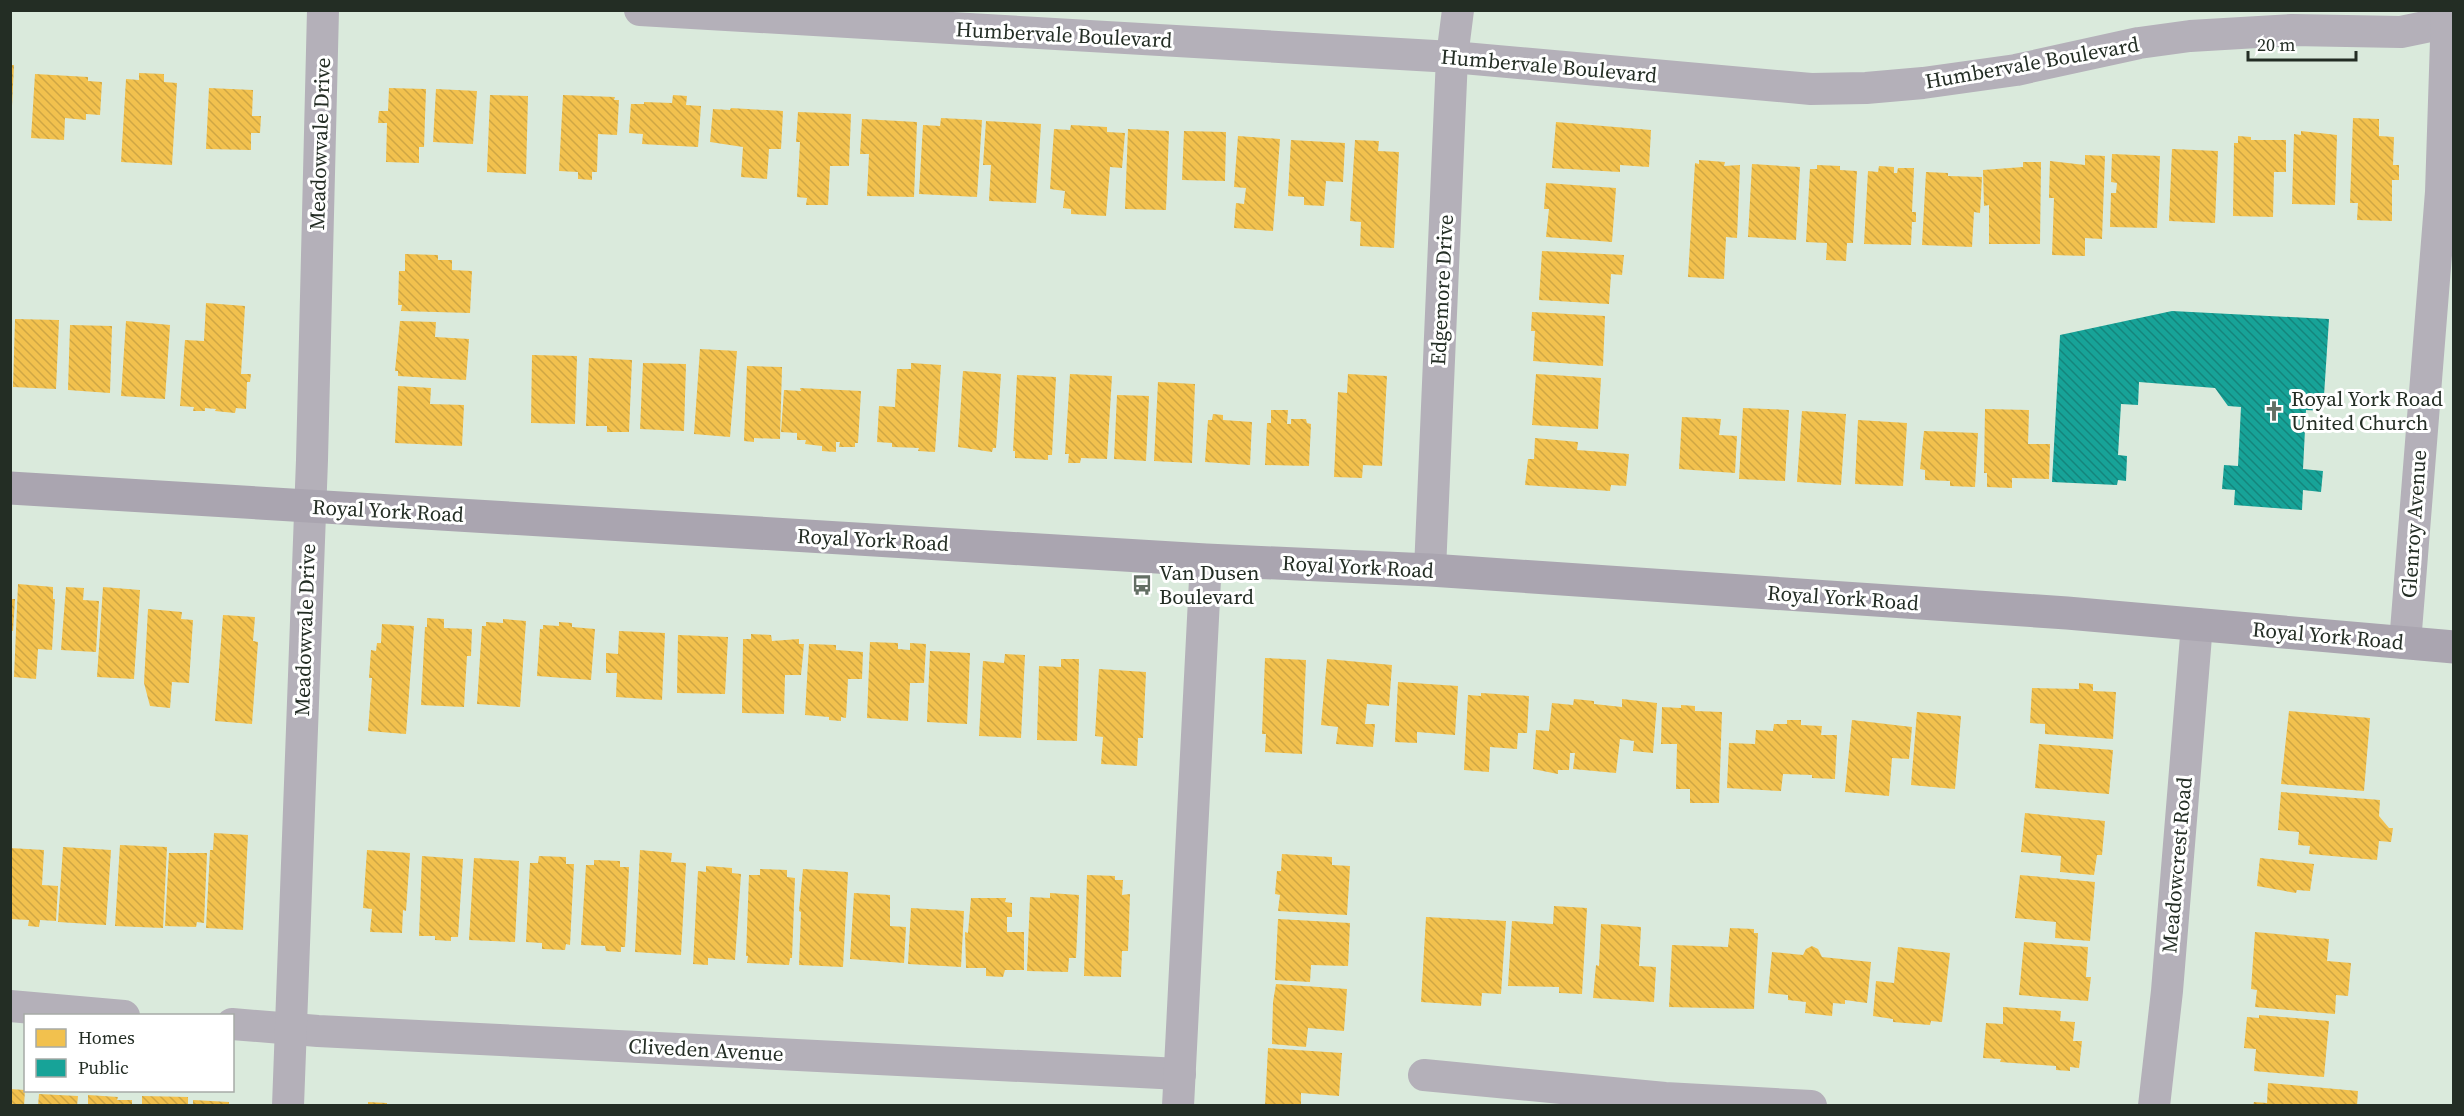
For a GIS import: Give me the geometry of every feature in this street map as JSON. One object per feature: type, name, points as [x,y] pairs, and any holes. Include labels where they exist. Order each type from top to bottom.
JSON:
[{"type":"main road","name":"Royal York Road","points":[[10,488],[1206,560],[1430,570],[2067,613],[2454,647]]},
{"type":"street","name":"Meadowvale Drive","points":[[288,1106],[309,506],[323,10]]},
{"type":"street","name":"Humbervale Boulevard","points":[[640,10],[1452,57],[1811,89],[1866,88],[1923,83],[2016,70],[2139,44],[2190,36],[2292,30],[2401,32],[2449,18]]},
{"type":"street","name":"Edgemore Drive","points":[[1430,570],[1452,57],[1458,10]]},
{"type":"street","name":"Glenroy Avenue","points":[[2405,643],[2441,192],[2449,18]]},
{"type":"street","points":[[1178,1106],[1206,560]]},
{"type":"street","name":"Meadowcrest Road","points":[[2154,1106],[2167,991],[2197,624]]},
{"type":"street","points":[[10,1006],[101,1014]]},
{"type":"street","name":"Cliveden Avenue","points":[[234,1024],[291,1029],[1180,1074]]},
{"type":"street","points":[[1424,1075],[1665,1102],[1811,1106]]},
{"type":"building: Homes","points":[[10,65],[14,65],[12,106],[10,106]]},
{"type":"building: Homes","points":[[139,73],[164,74],[164,82],[177,83],[172,165],[121,162],[126,79],[139,80]]},
{"type":"building: Homes","points":[[35,74],[88,77],[88,81],[102,82],[100,115],[86,114],[86,120],[65,118],[64,140],[31,138]]},
{"type":"building: Homes","points":[[209,88],[253,90],[252,116],[261,116],[260,133],[251,133],[251,150],[206,149]]},
{"type":"building: Homes","points":[[389,88],[426,89],[424,147],[419,147],[419,163],[386,162],[387,123],[378,123],[379,111],[388,111]]},
{"type":"building: Homes","points":[[436,89],[477,91],[473,144],[433,142]]},
{"type":"building: Homes","points":[[490,95],[528,96],[526,174],[487,172]]},
{"type":"building: Homes","points":[[563,95],[615,97],[614,100],[619,100],[617,135],[598,134],[597,172],[592,172],[592,180],[578,179],[578,172],[559,171]]},
{"type":"building: Homes","points":[[673,95],[687,96],[686,105],[701,106],[698,147],[642,144],[643,134],[629,133],[631,104],[672,103]]},
{"type":"building: Homes","points":[[731,108],[783,111],[781,149],[769,149],[767,179],[741,177],[743,147],[710,142],[713,109],[730,110]]},
{"type":"building: Homes","points":[[798,112],[851,114],[849,166],[830,166],[828,205],[806,205],[807,198],[797,197],[800,142],[796,142]]},
{"type":"building: Homes","points":[[941,118],[982,120],[977,197],[919,194],[923,125],[940,126]]},
{"type":"building: Homes","points":[[2353,118],[2379,119],[2379,136],[2394,137],[2393,165],[2399,165],[2399,180],[2392,180],[2392,221],[2357,220],[2358,203],[2350,203]]},
{"type":"building: Homes","points":[[862,119],[917,122],[914,197],[867,196],[869,154],[860,154]]},
{"type":"building: Homes","points":[[986,121],[1041,124],[1036,203],[989,201],[991,165],[983,165]]},
{"type":"building: Homes","points":[[1556,122],[1651,130],[1649,167],[1620,165],[1620,172],[1552,168]]},
{"type":"building: Homes","points":[[1071,125],[1107,127],[1107,132],[1125,133],[1122,168],[1110,167],[1106,216],[1071,214],[1071,209],[1063,208],[1065,191],[1050,189],[1054,129],[1070,130]]},
{"type":"building: Homes","points":[[1128,129],[1169,131],[1166,210],[1125,209]]},
{"type":"building: Homes","points":[[1184,131],[1226,132],[1225,181],[1182,180]]},
{"type":"building: Homes","points":[[2301,131],[2337,135],[2335,205],[2292,204],[2294,134],[2301,135]]},
{"type":"building: Homes","points":[[1238,136],[1280,139],[1273,231],[1234,228],[1236,203],[1244,204],[1246,188],[1234,187]]},
{"type":"building: Homes","points":[[2238,136],[2251,137],[2251,140],[2286,140],[2286,172],[2274,172],[2273,217],[2233,216],[2234,143],[2238,143]]},
{"type":"building: Homes","points":[[1291,140],[1345,143],[1343,182],[1326,181],[1324,206],[1304,205],[1304,197],[1288,196]]},
{"type":"building: Homes","points":[[1355,140],[1379,141],[1378,151],[1399,152],[1394,248],[1360,246],[1361,222],[1350,221]]},
{"type":"building: Homes","points":[[2172,149],[2218,151],[2215,223],[2169,221]]},
{"type":"building: Homes","points":[[2112,154],[2160,156],[2157,228],[2110,227],[2111,193],[2116,193],[2117,183],[2111,182]]},
{"type":"building: Homes","points":[[2085,155],[2105,156],[2102,239],[2085,238],[2085,256],[2052,255],[2054,198],[2049,198],[2050,161],[2085,165]]},
{"type":"building: Homes","points":[[1699,160],[1725,162],[1724,166],[1740,165],[1737,238],[1726,237],[1724,279],[1688,277],[1695,163],[1699,164]]},
{"type":"building: Homes","points":[[2023,162],[2041,162],[2040,244],[1989,244],[1989,205],[1984,206],[1983,170],[2023,167]]},
{"type":"building: Homes","points":[[1752,164],[1800,167],[1796,240],[1748,237]]},
{"type":"building: Homes","points":[[1817,165],[1840,166],[1840,170],[1857,171],[1853,243],[1847,243],[1846,261],[1826,260],[1827,243],[1806,242],[1810,169],[1817,169]]},
{"type":"building: Homes","points":[[1879,166],[1894,167],[1894,173],[1897,173],[1898,168],[1914,168],[1912,212],[1916,212],[1916,222],[1912,222],[1911,245],[1864,244],[1868,171],[1878,172]]},
{"type":"building: Homes","points":[[1926,172],[1948,173],[1948,176],[1982,177],[1980,213],[1974,212],[1972,247],[1922,245]]},
{"type":"building: Homes","points":[[1546,183],[1616,188],[1612,242],[1546,237],[1549,209],[1544,209]]},
{"type":"building: Homes","points":[[1542,251],[1624,255],[1622,275],[1611,274],[1609,304],[1539,300]]},
{"type":"building: Homes","points":[[405,254],[438,255],[438,260],[452,260],[452,270],[472,271],[470,313],[401,311],[402,305],[398,305],[399,271],[405,271]]},
{"type":"building: Homes","points":[[206,303],[245,306],[241,374],[251,374],[250,382],[247,382],[246,409],[236,408],[235,413],[205,408],[205,411],[193,411],[194,407],[180,406],[185,340],[204,341]]},
{"type":"building: Homes","points":[[1532,312],[1605,316],[1603,366],[1533,361],[1535,331],[1531,331]]},
{"type":"building: Homes","points":[[15,319],[59,320],[56,389],[13,387]]},
{"type":"building: Homes","points":[[126,321],[170,325],[165,399],[121,396]]},
{"type":"building: Homes","points":[[400,321],[436,322],[435,337],[469,339],[466,380],[398,376],[398,371],[395,371]]},
{"type":"building: Homes","points":[[70,325],[112,326],[110,393],[68,390]]},
{"type":"building: Homes","points":[[700,349],[737,351],[730,437],[694,434]]},
{"type":"building: Homes","points":[[532,355],[577,356],[575,424],[531,423]]},
{"type":"building: Homes","points":[[589,358],[632,360],[629,432],[607,432],[607,426],[586,426]]},
{"type":"building: Homes","points":[[643,363],[686,364],[684,431],[640,429]]},
{"type":"building: Homes","points":[[911,363],[941,365],[935,452],[918,451],[919,448],[892,447],[892,443],[877,442],[879,406],[895,407],[897,369],[911,369]]},
{"type":"building: Homes","points":[[747,366],[782,367],[780,439],[754,438],[754,442],[744,441]]},
{"type":"building: Homes","points":[[963,371],[1001,374],[996,448],[993,448],[992,452],[958,447]]},
{"type":"building: Homes","points":[[1070,374],[1112,376],[1107,459],[1081,458],[1080,463],[1068,463],[1069,454],[1065,454]]},
{"type":"building: Homes","points":[[1348,374],[1387,376],[1382,466],[1363,465],[1362,478],[1334,477],[1338,392],[1347,393]]},
{"type":"building: Homes","points":[[1536,374],[1601,378],[1598,429],[1532,425]]},
{"type":"building: Homes","points":[[1017,375],[1056,377],[1052,455],[1048,455],[1048,460],[1015,458],[1015,451],[1013,451]]},
{"type":"building: Homes","points":[[1158,382],[1195,384],[1192,463],[1154,461]]},
{"type":"building: Homes","points":[[398,386],[431,388],[430,404],[464,405],[462,446],[395,443]]},
{"type":"building: Homes","points":[[800,388],[861,391],[858,443],[855,443],[855,447],[839,447],[840,442],[836,442],[836,452],[822,451],[822,446],[805,444],[806,440],[797,440],[797,433],[781,432],[784,390],[801,391]]},
{"type":"building: Homes","points":[[1117,395],[1149,396],[1146,461],[1114,459]]},
{"type":"building: Homes","points":[[1743,408],[1789,410],[1785,481],[1739,479]]},
{"type":"building: Homes","points":[[1985,409],[2029,410],[2028,444],[2050,444],[2049,479],[2012,478],[2012,488],[1987,487],[1987,473],[1984,473]]},
{"type":"building: Homes","points":[[1271,410],[1288,410],[1287,424],[1291,424],[1291,419],[1306,419],[1307,423],[1311,424],[1309,466],[1265,465],[1267,423],[1271,423]]},
{"type":"building: Homes","points":[[1802,411],[1846,414],[1841,485],[1797,482]]},
{"type":"building: Homes","points":[[1213,414],[1223,415],[1223,420],[1252,422],[1250,465],[1205,462],[1208,420],[1212,420]]},
{"type":"building: Homes","points":[[1682,417],[1721,419],[1719,435],[1737,436],[1735,473],[1679,469]]},
{"type":"building: Homes","points":[[1858,420],[1907,423],[1903,486],[1855,484]]},
{"type":"building: Homes","points":[[1924,431],[1978,433],[1975,487],[1950,486],[1950,481],[1925,480],[1925,470],[1920,469]]},
{"type":"building: Homes","points":[[1535,438],[1578,442],[1577,450],[1629,454],[1626,486],[1611,485],[1610,491],[1525,485],[1528,459],[1534,459]]},
{"type":"building: Homes","points":[[18,584],[53,587],[53,599],[55,599],[52,650],[38,649],[36,679],[14,677]]},
{"type":"building: Homes","points":[[66,587],[84,588],[83,600],[99,601],[96,652],[61,650]]},
{"type":"building: Homes","points":[[103,587],[140,590],[134,679],[97,677]]},
{"type":"building: Homes","points":[[10,599],[15,599],[13,631],[10,630]]},
{"type":"building: Homes","points":[[148,609],[182,612],[181,619],[193,620],[189,683],[172,682],[170,708],[150,706],[144,683]]},
{"type":"building: Homes","points":[[223,615],[255,617],[253,641],[258,642],[252,724],[215,721]]},
{"type":"building: Homes","points":[[427,618],[444,619],[444,628],[472,629],[471,656],[467,656],[464,707],[421,705]]},
{"type":"building: Homes","points":[[503,619],[526,621],[520,707],[477,704],[482,626],[486,626],[486,622],[503,623]]},
{"type":"building: Homes","points":[[559,622],[572,623],[572,627],[595,629],[591,680],[537,676],[540,629],[543,629],[543,625],[559,626]]},
{"type":"building: Homes","points":[[382,624],[414,626],[406,734],[368,731],[372,678],[369,678],[371,650],[376,651],[377,643],[381,643]]},
{"type":"building: Homes","points":[[619,631],[665,633],[662,700],[616,697],[617,673],[606,673],[606,653],[618,654]]},
{"type":"building: Homes","points":[[751,634],[771,635],[772,641],[799,639],[799,644],[804,644],[801,675],[785,675],[784,714],[742,713],[743,639],[751,639]]},
{"type":"building: Homes","points":[[678,635],[728,637],[725,694],[677,693]]},
{"type":"building: Homes","points":[[870,642],[898,643],[898,649],[910,650],[910,643],[926,644],[924,683],[910,683],[908,721],[867,718]]},
{"type":"building: Homes","points":[[809,644],[836,645],[836,650],[863,652],[862,679],[848,679],[846,718],[841,717],[841,721],[829,720],[829,717],[805,715]]},
{"type":"building: Homes","points":[[930,651],[970,653],[967,724],[927,722]]},
{"type":"building: Homes","points":[[1005,654],[1025,655],[1021,738],[979,736],[983,661],[1004,663]]},
{"type":"building: Homes","points":[[1265,658],[1306,660],[1302,754],[1265,752],[1266,734],[1262,734]]},
{"type":"building: Homes","points":[[1061,659],[1079,659],[1077,741],[1037,740],[1039,666],[1061,667]]},
{"type":"building: Homes","points":[[1327,659],[1392,665],[1389,706],[1367,704],[1365,724],[1375,724],[1373,747],[1336,744],[1338,727],[1321,725]]},
{"type":"building: Homes","points":[[1099,669],[1146,672],[1143,738],[1138,738],[1137,766],[1101,764],[1103,737],[1095,736]]},
{"type":"building: Homes","points":[[1398,682],[1458,686],[1455,735],[1417,732],[1417,743],[1395,742]]},
{"type":"building: Homes","points":[[2079,683],[2093,684],[2093,691],[2116,692],[2113,739],[2045,734],[2045,724],[2030,723],[2032,688],[2079,689]]},
{"type":"building: Homes","points":[[1481,693],[1529,696],[1527,733],[1518,733],[1517,749],[1490,747],[1489,772],[1464,770],[1468,695],[1481,696]]},
{"type":"building: Homes","points":[[1574,699],[1622,707],[1622,699],[1657,703],[1653,753],[1633,751],[1634,741],[1620,739],[1616,773],[1573,769],[1575,753],[1570,753],[1569,770],[1558,770],[1558,774],[1533,769],[1536,730],[1549,731],[1552,703],[1573,705]]},
{"type":"building: Homes","points":[[1681,705],[1695,706],[1695,711],[1722,712],[1719,803],[1690,803],[1690,789],[1676,789],[1677,744],[1661,744],[1662,707],[1681,708]]},
{"type":"building: Homes","points":[[2289,711],[2370,718],[2364,791],[2281,784]]},
{"type":"building: Homes","points":[[1917,712],[1961,716],[1955,789],[1911,785]]},
{"type":"building: Homes","points":[[1787,720],[1801,720],[1801,725],[1822,726],[1821,735],[1837,735],[1835,779],[1783,774],[1781,791],[1727,788],[1729,743],[1755,744],[1756,730],[1773,731],[1774,724],[1787,724]]},
{"type":"building: Homes","points":[[1852,720],[1912,727],[1909,759],[1892,758],[1889,796],[1845,792]]},
{"type":"building: Homes","points":[[2039,744],[2113,750],[2109,794],[2035,788]]},
{"type":"building: Homes","points":[[2281,792],[2380,800],[2379,816],[2389,828],[2393,828],[2391,842],[2379,841],[2377,860],[2309,854],[2310,846],[2298,845],[2299,832],[2278,830]]},
{"type":"building: Homes","points":[[2025,813],[2105,821],[2102,855],[2097,855],[2094,875],[2060,872],[2061,856],[2021,852]]},
{"type":"building: Homes","points":[[214,833],[248,835],[243,930],[206,928],[210,850],[213,850]]},
{"type":"building: Homes","points":[[120,845],[167,847],[163,928],[115,926]]},
{"type":"building: Homes","points":[[63,847],[111,850],[106,925],[58,922]]},
{"type":"building: Homes","points":[[10,848],[44,850],[42,885],[58,886],[56,921],[40,920],[39,927],[28,926],[29,920],[10,919]]},
{"type":"building: Homes","points":[[367,850],[410,853],[402,933],[370,932],[372,909],[363,908]]},
{"type":"building: Homes","points":[[640,850],[672,853],[671,862],[686,863],[681,955],[635,952]]},
{"type":"building: Homes","points":[[169,853],[207,853],[204,923],[197,922],[196,927],[165,926]]},
{"type":"building: Homes","points":[[1282,854],[1332,857],[1332,865],[1350,866],[1347,915],[1278,911],[1280,895],[1275,894],[1277,871],[1281,871]]},
{"type":"building: Homes","points":[[422,856],[463,859],[458,937],[451,937],[451,941],[435,940],[435,936],[419,936]]},
{"type":"building: Homes","points":[[539,856],[566,857],[566,864],[574,864],[570,945],[566,944],[565,950],[542,949],[542,943],[526,942],[530,863],[538,863]]},
{"type":"building: Homes","points":[[474,858],[519,861],[515,942],[469,940]]},
{"type":"building: Homes","points":[[2260,858],[2314,864],[2310,891],[2297,890],[2296,893],[2257,886]]},
{"type":"building: Homes","points":[[594,860],[620,861],[620,867],[629,867],[625,947],[621,947],[621,952],[606,951],[605,946],[581,945],[586,865],[594,865]]},
{"type":"building: Homes","points":[[706,866],[732,868],[732,873],[741,874],[735,960],[708,958],[708,965],[693,964],[698,871],[706,872]]},
{"type":"building: Homes","points":[[760,869],[787,870],[787,877],[795,878],[792,958],[790,958],[789,965],[747,963],[749,875],[760,875]]},
{"type":"building: Homes","points":[[803,869],[848,872],[843,967],[799,965],[801,912],[799,911]]},
{"type":"building: Homes","points":[[1087,875],[1115,876],[1115,880],[1123,880],[1122,895],[1130,894],[1128,951],[1122,951],[1121,977],[1084,976]]},
{"type":"building: Homes","points":[[2020,875],[2095,882],[2090,941],[2055,938],[2056,922],[2015,918]]},
{"type":"building: Homes","points":[[854,893],[890,895],[890,926],[906,927],[904,963],[850,959]]},
{"type":"building: Homes","points":[[1050,893],[1079,895],[1076,958],[1069,958],[1068,972],[1027,971],[1030,897],[1050,898]]},
{"type":"building: Homes","points":[[971,898],[1006,898],[1005,902],[1012,903],[1012,917],[1007,917],[1007,932],[1024,932],[1024,970],[1005,970],[1003,977],[986,976],[986,968],[966,968],[965,932],[968,933]]},
{"type":"building: Homes","points":[[1554,906],[1587,908],[1582,994],[1559,993],[1559,987],[1508,986],[1512,921],[1553,924]]},
{"type":"building: Homes","points":[[911,908],[964,911],[961,967],[908,964]]},
{"type":"building: Homes","points":[[1426,917],[1506,921],[1501,994],[1482,993],[1481,1006],[1421,1002]]},
{"type":"building: Homes","points":[[1278,919],[1350,923],[1348,966],[1311,965],[1310,982],[1275,980]]},
{"type":"building: Homes","points":[[1601,924],[1641,927],[1639,966],[1656,967],[1654,1002],[1593,998],[1596,965],[1599,966]]},
{"type":"building: Homes","points":[[1730,928],[1754,929],[1754,933],[1758,933],[1754,1009],[1669,1007],[1672,945],[1728,947]]},
{"type":"building: Homes","points":[[2255,932],[2329,939],[2327,961],[2351,963],[2348,996],[2336,995],[2335,1014],[2255,1007],[2257,990],[2251,989]]},
{"type":"building: Homes","points":[[2024,942],[2088,947],[2086,977],[2091,977],[2088,1001],[2019,995]]},
{"type":"building: Homes","points":[[1812,946],[1818,949],[1822,957],[1871,962],[1867,1003],[1845,1000],[1845,1004],[1833,1003],[1832,1016],[1805,1013],[1806,1002],[1788,1000],[1788,995],[1768,993],[1772,952],[1803,955],[1806,949]]},
{"type":"building: Homes","points":[[1898,947],[1950,953],[1942,1022],[1931,1021],[1930,1025],[1893,1022],[1893,1019],[1873,1016],[1876,981],[1894,983]]},
{"type":"building: Homes","points":[[1276,984],[1347,989],[1344,1031],[1308,1028],[1306,1047],[1272,1044]]},
{"type":"building: Homes","points":[[2003,1007],[2061,1011],[2060,1021],[2075,1022],[2073,1041],[2082,1041],[2079,1068],[2070,1067],[2070,1071],[2056,1070],[2056,1066],[2000,1062],[2001,1059],[1983,1058],[1986,1023],[2003,1024]]},
{"type":"building: Homes","points":[[2259,1015],[2329,1021],[2324,1077],[2254,1071],[2256,1049],[2244,1048],[2247,1017],[2259,1018]]},
{"type":"building: Homes","points":[[1268,1048],[1342,1053],[1339,1096],[1301,1093],[1301,1106],[1265,1106]]},
{"type":"building: Homes","points":[[2268,1083],[2358,1091],[2357,1106],[2253,1106],[2254,1102],[2267,1103]]},
{"type":"building: Homes","points":[[10,1089],[24,1090],[24,1106],[10,1106]]},
{"type":"building: Homes","points":[[39,1094],[78,1096],[77,1106],[38,1106]]},
{"type":"building: Homes","points":[[88,1095],[132,1100],[132,1106],[88,1106]]},
{"type":"building: Homes","points":[[142,1096],[188,1097],[188,1106],[142,1106]]},
{"type":"building: Homes","points":[[193,1100],[229,1102],[229,1106],[193,1106]]},
{"type":"building: Homes","points":[[368,1102],[387,1103],[387,1106],[368,1106]]},
{"type":"building: Public","name":"Royal York Road United Church","points":[[2172,311],[2329,319],[2323,411],[2306,410],[2303,469],[2323,471],[2321,492],[2303,490],[2302,510],[2234,505],[2235,490],[2222,489],[2224,465],[2238,466],[2241,407],[2228,406],[2215,388],[2139,382],[2138,405],[2121,404],[2118,455],[2127,456],[2126,481],[2118,480],[2117,485],[2052,482],[2060,335]]},
{"type":"place","name":"Royal York Road United Church","points":[[2274,411]]},
{"type":"place","name":"Van Dusen Boulevard","points":[[1142,585]]}]
